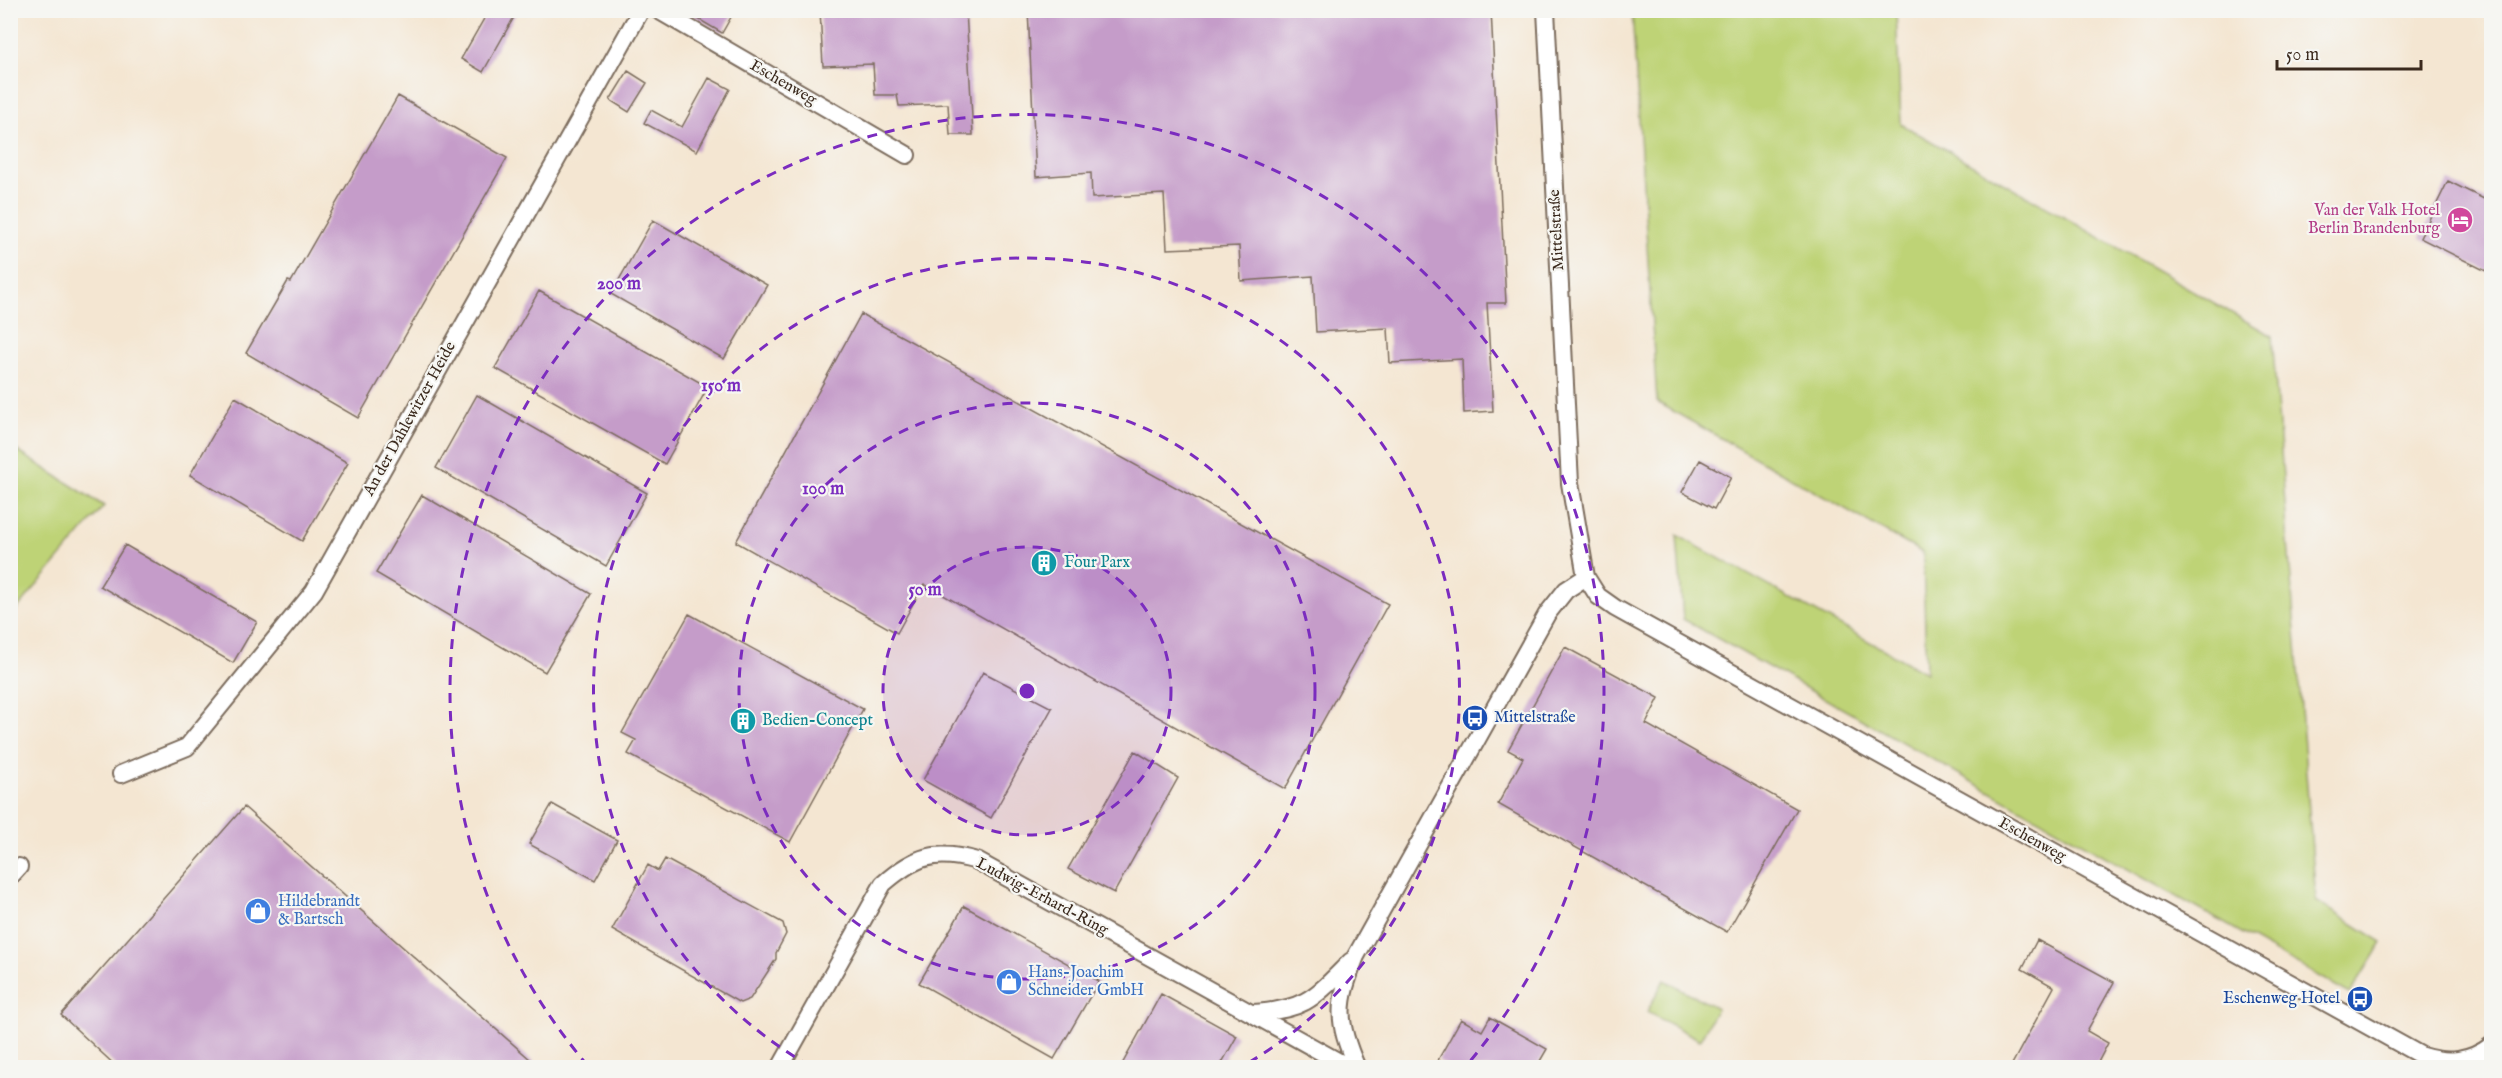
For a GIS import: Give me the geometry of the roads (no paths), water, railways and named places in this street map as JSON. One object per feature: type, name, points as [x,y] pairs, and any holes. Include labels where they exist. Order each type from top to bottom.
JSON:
[{"type":"street","name":"An der Dahlewitzer Heide","points":[[122,774],[187,747],[314,591],[641,10]]},
{"type":"street","name":"Eschenweg","points":[[658,10],[907,155]]},
{"type":"street","name":"Mittelstraße","points":[[1546,10],[1570,483],[1586,577]]},
{"type":"street","name":"Eschenweg","points":[[1586,577],[1598,596],[1615,608],[2422,1056],[2438,1061],[2464,1060],[2492,1045]]},
{"type":"street","points":[[1357,1068],[1344,1038],[1340,1009],[1342,989],[1356,956],[1547,614],[1566,590],[1586,577]]},
{"type":"street","name":"Ludwig-Erhard-Ring","points":[[780,1068],[883,884],[904,866],[936,855],[956,855],[977,861],[1350,1068]]},
{"type":"street","points":[[1253,1013],[1285,1011],[1314,998],[1356,956]]},
{"type":"place","name":"Van der Valk Hotel Berlin Brandenburg","points":[[2460,220]]},
{"type":"place","name":"Four Parx","points":[[1044,563]]},
{"type":"place","name":"Mittelstraße","points":[[1475,718]]},
{"type":"place","name":"Bedien-Concept","points":[[743,721]]},
{"type":"place","name":"Hildebrandt & Bartsch","points":[[258,911]]},
{"type":"place","name":"Hans-Joachim Schneider GmbH","points":[[1009,982]]},
{"type":"place","name":"Eschenweg Hotel","points":[[2360,999]]}]
